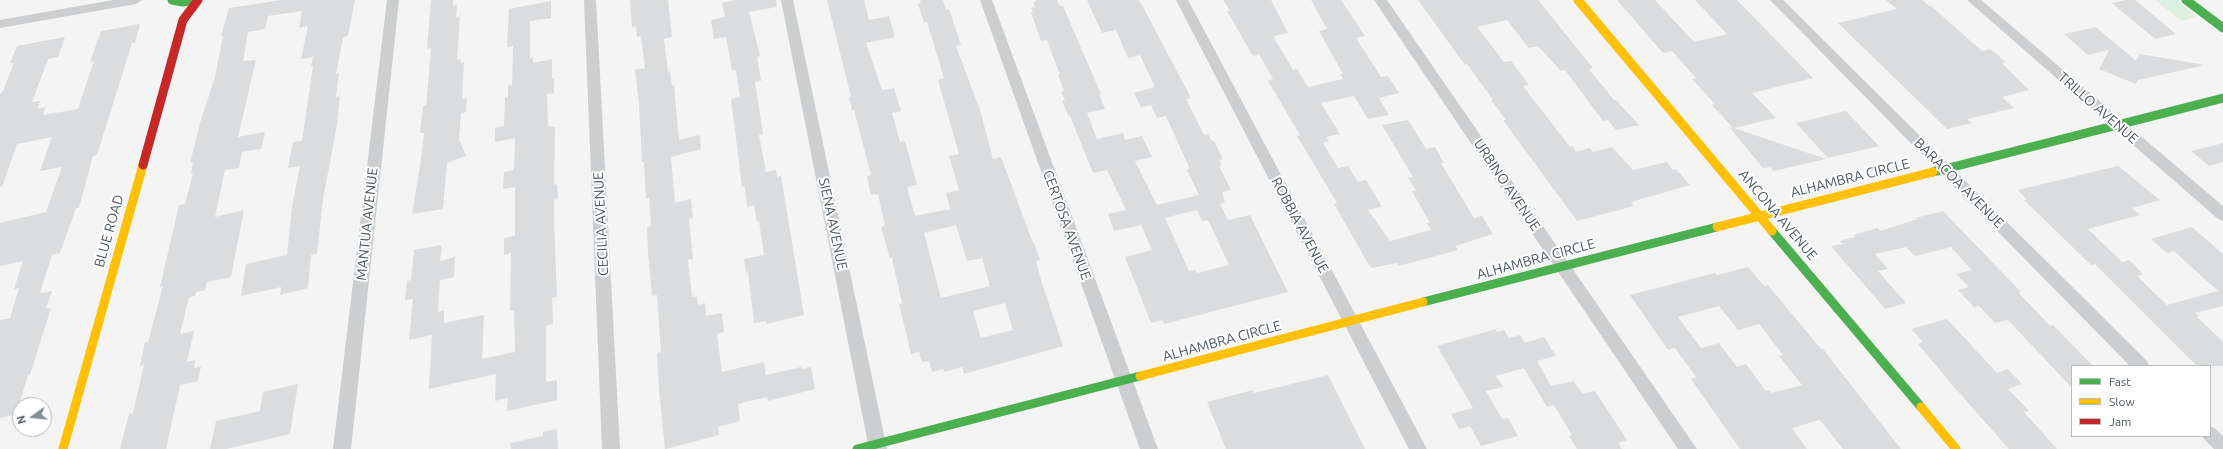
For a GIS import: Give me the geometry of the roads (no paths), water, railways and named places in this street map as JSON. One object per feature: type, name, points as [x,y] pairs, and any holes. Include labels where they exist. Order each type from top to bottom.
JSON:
[{"type":"street","points":[[0,24],[136,0]]},
{"type":"street","points":[[182,20],[179,18],[173,1],[194,0]]},
{"type":"street","name":"BLUE ROAD","points":[[63,449],[182,20],[198,0]]},
{"type":"street","name":"MANTUA AVENUE","points":[[342,449],[393,0]]},
{"type":"street","name":"CECILIA AVENUE","points":[[590,0],[611,449]]},
{"type":"street","name":"SIENA AVENUE","points":[[787,0],[878,446]]},
{"type":"street","name":"CERTOSA AVENUE","points":[[986,0],[1149,449]]},
{"type":"street","name":"ROBBIA AVENUE","points":[[1182,0],[1418,449]]},
{"type":"street","name":"URBINO AVENUE","points":[[1380,0],[1688,449]]},
{"type":"street","name":"ANCONA AVENUE","points":[[1578,0],[1956,449]]},
{"type":"street","name":"BARACOA AVENUE","points":[[1776,0],[2141,365]]},
{"type":"street","name":"TRILLO AVENUE","points":[[1973,0],[2223,215]]},
{"type":"street","points":[[2186,0],[2223,28]]},
{"type":"street","name":"ALHAMBRA CIRCLE","points":[[856,449],[878,446],[1563,266],[2223,98]]},
{"type":"street","points":[[2211,435],[2223,447]]}]
